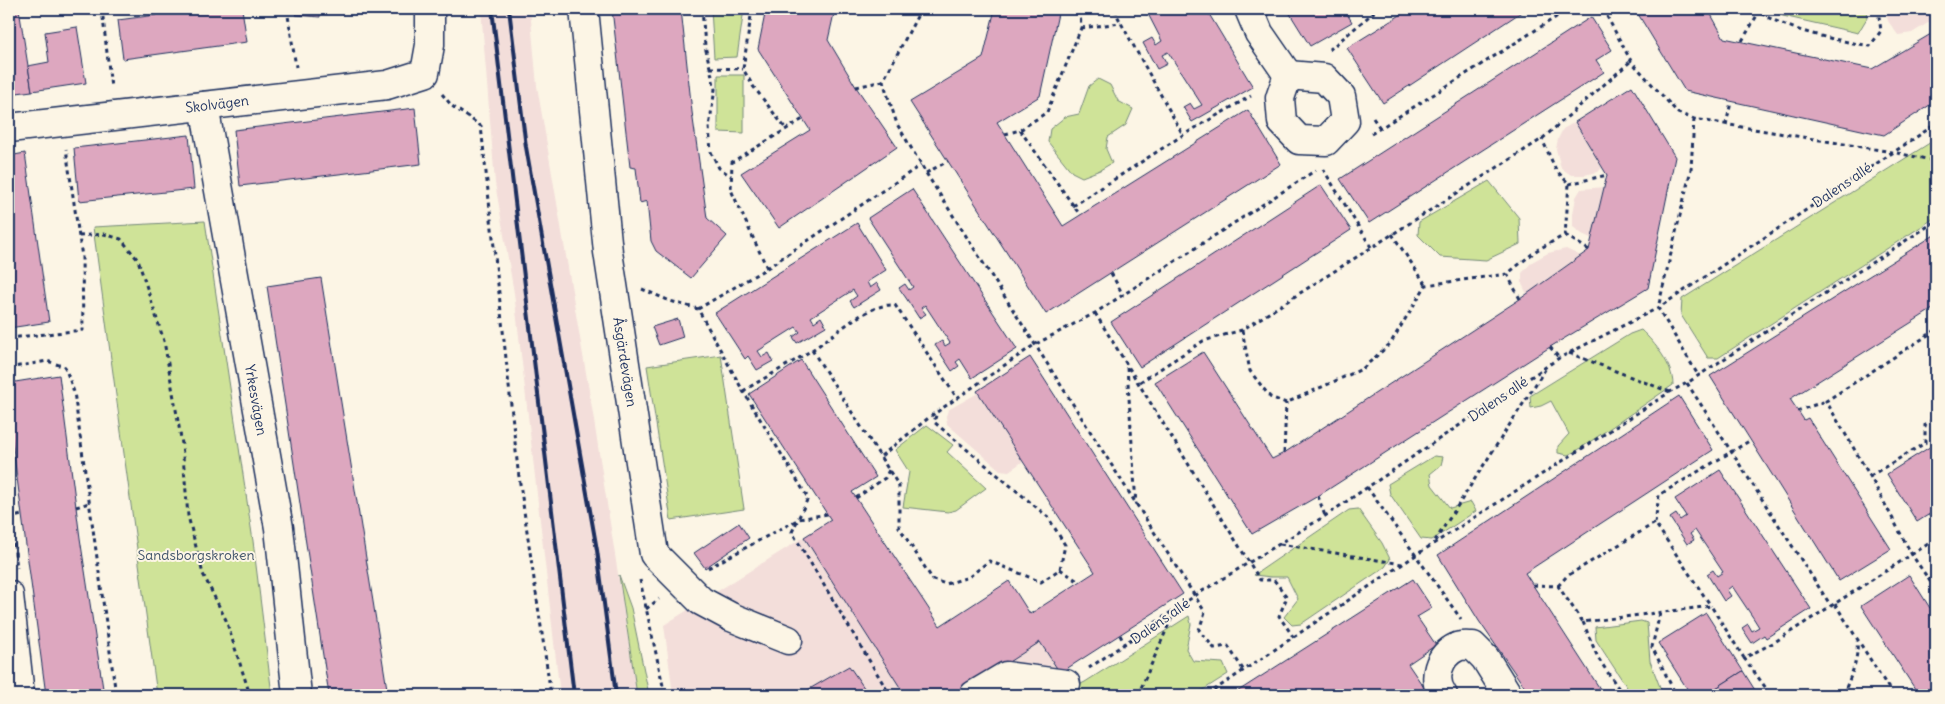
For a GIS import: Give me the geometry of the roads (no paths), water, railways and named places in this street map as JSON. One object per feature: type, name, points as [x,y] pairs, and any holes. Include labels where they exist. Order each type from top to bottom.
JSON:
[{"type":"street","name":"Skolvägen","points":[[9,128],[387,85],[425,74],[430,45],[430,9]]},
{"type":"street","name":"Åsgärdevägen","points":[[584,9],[608,252],[654,554],[701,601],[731,617],[788,640]]},
{"type":"street","points":[[1249,9],[1260,33],[1288,75]]},
{"type":"street","name":"Yrkesvägen","points":[[204,106],[279,528],[297,695]]},
{"type":"street","points":[[9,595],[20,695]]},
{"type":"street","points":[[1443,695],[1438,689],[1436,672],[1446,656],[1458,646],[1473,646],[1485,658],[1508,695]]},
{"type":"street","points":[[974,695],[1006,676],[1063,690]]},
{"type":"railway","points":[[492,9],[574,695]]},
{"type":"railway","points":[[509,9],[526,147],[597,550],[616,695]]},
{"type":"park label","name":"Sandsborgskroken","points":[[196,555]]}]
